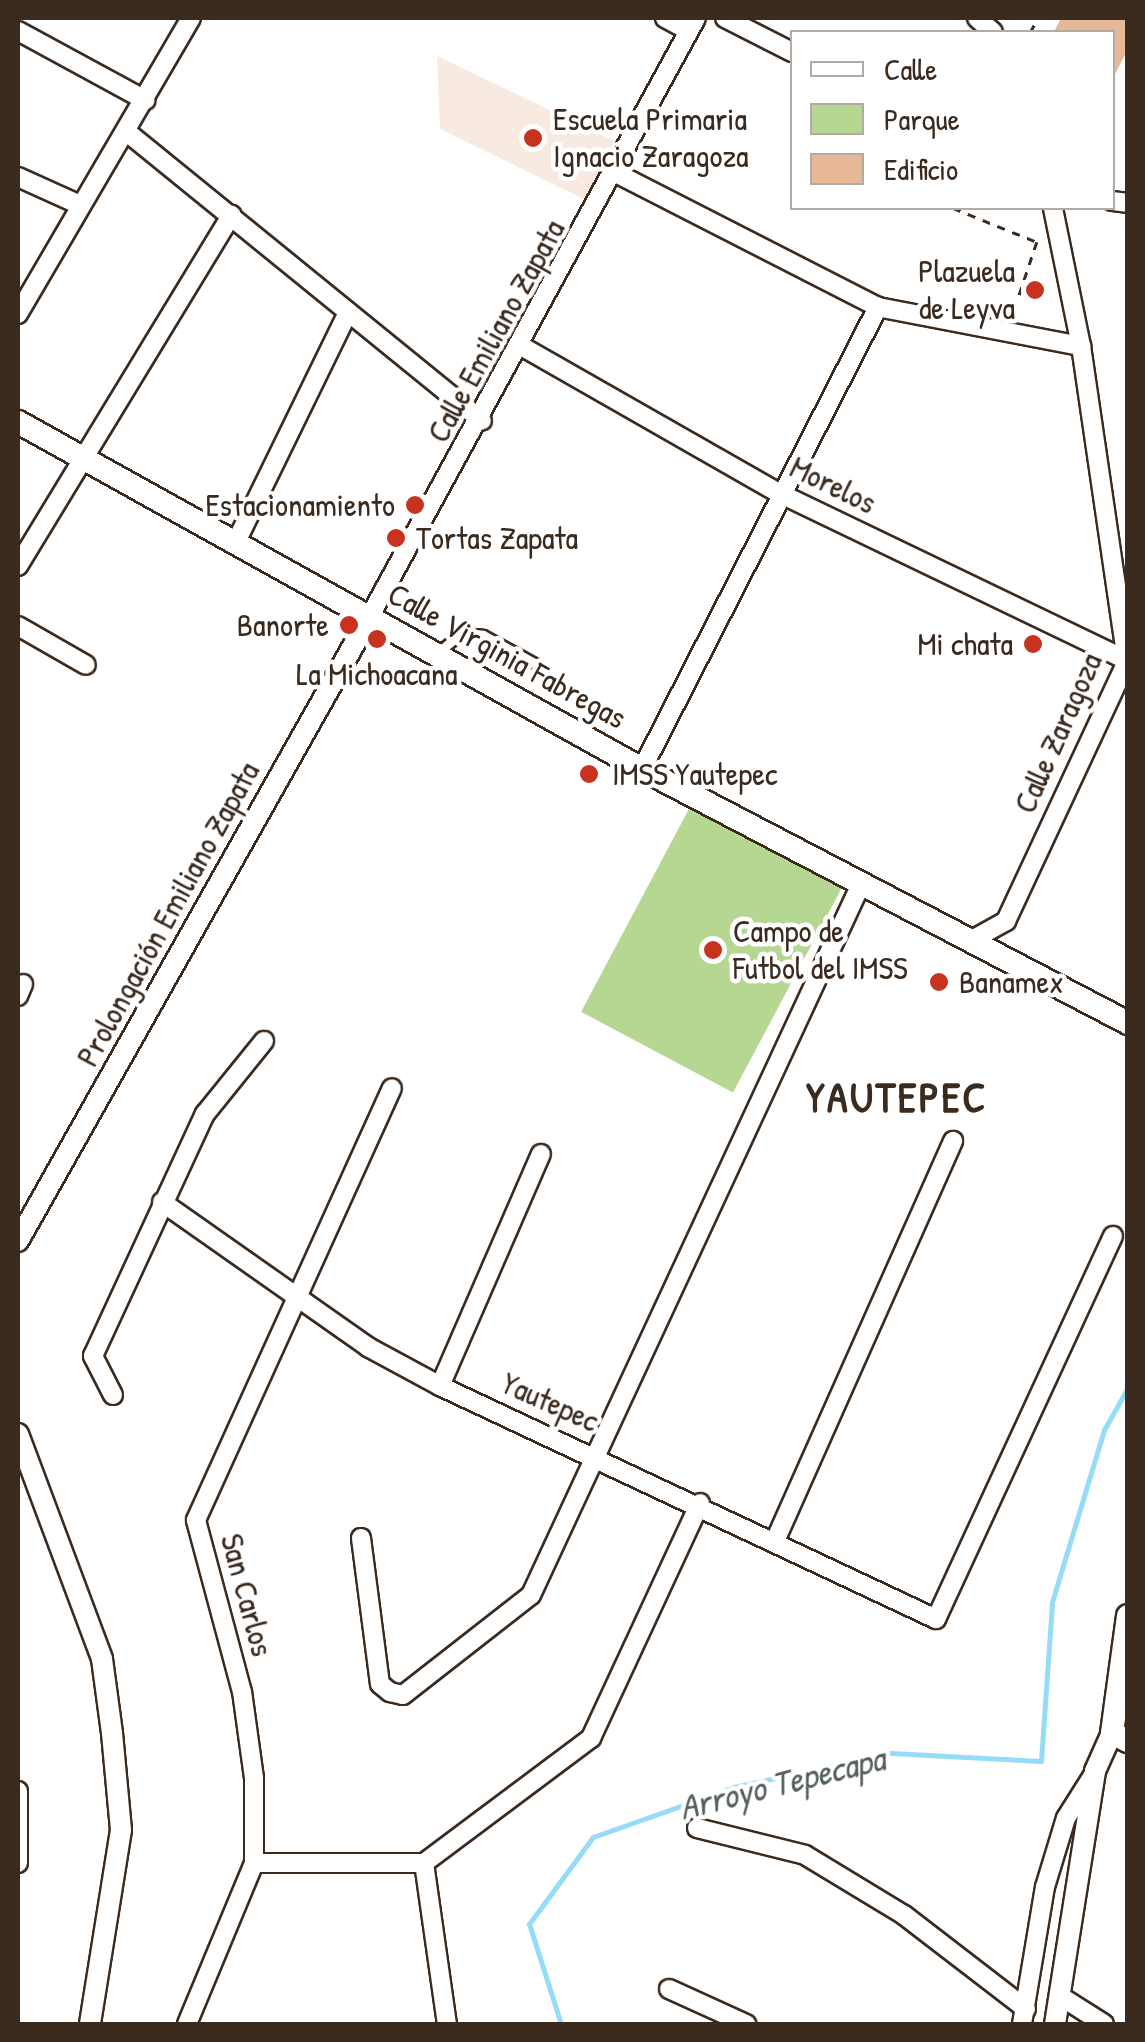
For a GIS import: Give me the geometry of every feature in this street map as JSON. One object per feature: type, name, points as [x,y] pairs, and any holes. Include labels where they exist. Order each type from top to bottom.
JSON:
[{"type":"main road","name":"Calle Virginia Fabregas","points":[[18,422],[78,459],[370,616],[642,769],[1128,1023]]},
{"type":"main road","points":[[1120,1737],[1128,1616]]},
{"type":"street","points":[[18,314],[128,132],[191,18]]},
{"type":"street","points":[[665,18],[692,24]]},
{"type":"street","points":[[725,18],[790,51]]},
{"type":"street","name":"Calle Emiliano Zapata","points":[[370,616],[482,421],[692,24]]},
{"type":"street","points":[[20,39],[145,100]]},
{"type":"street","points":[[128,132],[482,421]]},
{"type":"street","points":[[616,172],[878,307],[1081,346]]},
{"type":"street","points":[[18,178],[80,206]]},
{"type":"street","name":"Calle Zaragoza","points":[[1004,959],[1006,921],[1128,661],[1081,346],[1052,210]]},
{"type":"street","points":[[18,566],[78,459],[231,215]]},
{"type":"street","points":[[642,769],[779,493],[878,307]]},
{"type":"street","points":[[235,544],[348,312]]},
{"type":"street","name":"Morelos","points":[[520,346],[779,493],[1128,661]]},
{"type":"street","name":"Prolongación Emiliano Zapata","points":[[18,1241],[370,616]]},
{"type":"street","points":[[18,626],[86,665]]},
{"type":"street","points":[[361,1538],[380,1684],[402,1695],[532,1596],[862,882]]},
{"type":"street","points":[[972,940],[1006,921]]},
{"type":"street","points":[[114,1395],[93,1356],[205,1114],[264,1041]]},
{"type":"street","name":"San Carlos","points":[[186,2024],[254,1863],[254,1778],[242,1692],[196,1520],[295,1290],[392,1088]]},
{"type":"street","points":[[775,1540],[953,1141]]},
{"type":"street","points":[[440,1386],[541,1154]]},
{"type":"street","name":"Yautepec","points":[[162,1202],[295,1290],[368,1348],[440,1386],[700,1503],[936,1619],[1112,1236]]},
{"type":"street","points":[[18,1434],[102,1659],[112,1734],[121,1830],[90,2024]]},
{"type":"street","points":[[254,1863],[424,1863],[591,1738],[700,1503]]},
{"type":"street","points":[[1024,2017],[1045,1888],[1066,1818],[1120,1737]]},
{"type":"street","points":[[1056,2024],[1095,1771]]},
{"type":"street","points":[[18,1791],[18,1863]]},
{"type":"street","points":[[697,1828],[804,1855],[904,1915],[1024,2017]]},
{"type":"street","points":[[424,1863],[448,2024]]},
{"type":"street","points":[[669,1989],[746,2024]]},
{"type":"street","points":[[1060,1996],[1104,2024]]},
{"type":"lane","points":[[437,653],[462,633],[483,635],[536,664]]},
{"type":"path","points":[[959,210],[1037,242],[1006,333]]},
{"type":"shaded area","name":"Escuela Primaria Ignacio Zaragoza","points":[[437,56],[627,147],[596,205],[440,129]]},
{"type":"green space","name":"Campo de Futbol del IMSS","points":[[690,807],[842,888],[733,1093],[581,1012]]},
{"type":"building","points":[[1061,18],[1128,18],[1128,49],[1115,74],[1115,30],[1055,30]]},
{"type":"waterway","name":"Arroyo Tepecapa","points":[[561,2024],[529,1924],[593,1837],[734,1787],[891,1753],[1041,1761],[1052,1602],[1104,1430],[1128,1387]]},
{"type":"place","name":"Escuela Primaria Ignacio Zaragoza","points":[[533,138]]},
{"type":"place","name":"Plazuela de Leyva","points":[[1035,290]]},
{"type":"place","name":"Estacionamiento","points":[[415,505]]},
{"type":"place","name":"Tortas Zapata","points":[[396,538]]},
{"type":"place","name":"Banorte","points":[[349,625]]},
{"type":"place","name":"La Michoacana","points":[[377,639]]},
{"type":"place","name":"Mi chata","points":[[1033,644]]},
{"type":"place","name":"IMSS Yautepec","points":[[589,774]]},
{"type":"place","name":"Campo de Futbol del IMSS","points":[[713,950]]},
{"type":"place","name":"Banamex","points":[[939,982]]},
{"type":"district","name":"YAUTEPEC","points":[[897,1097]]}]
